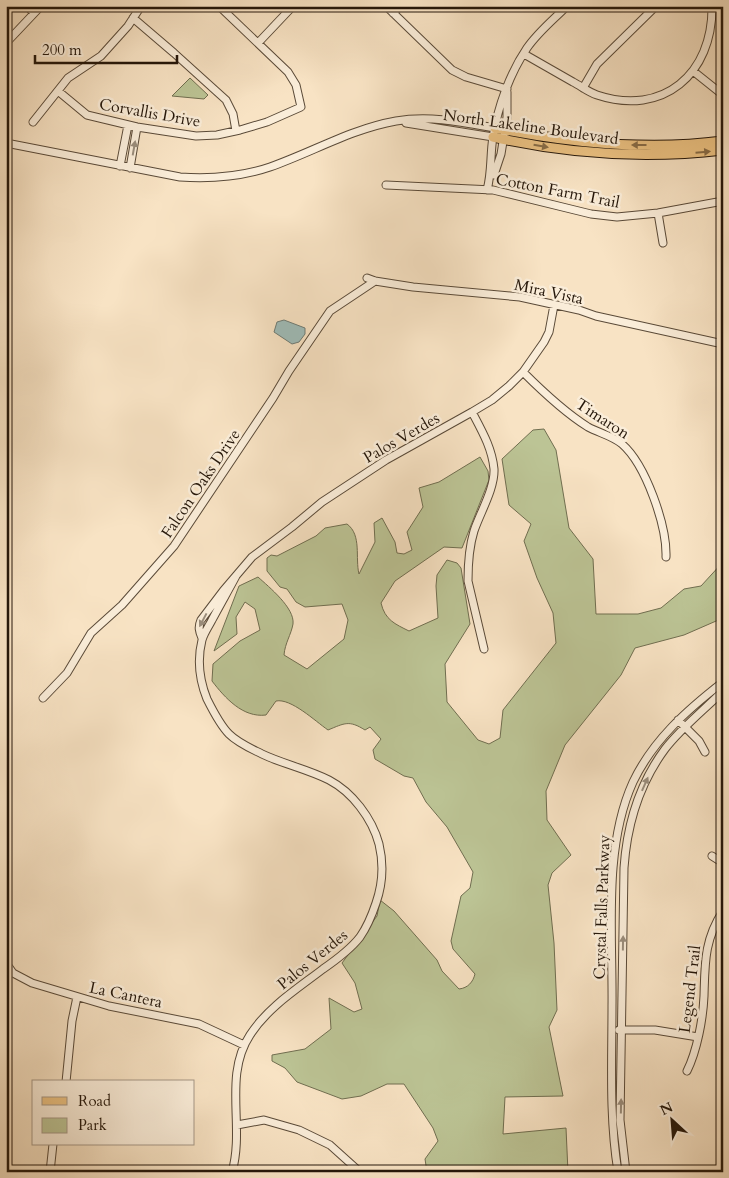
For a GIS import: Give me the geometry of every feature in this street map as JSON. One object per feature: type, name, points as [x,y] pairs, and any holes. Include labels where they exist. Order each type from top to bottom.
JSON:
[{"type":"main road","name":"North Lakeline Boulevard","points":[[494,132],[546,147],[603,154],[676,154],[723,150]]},
{"type":"main road","name":"North Lakeline Boulevard","points":[[504,134],[533,135],[606,144],[659,145],[723,141]]},
{"type":"street","points":[[27,6],[34,13]]},
{"type":"street","points":[[6,43],[41,6]]},
{"type":"street","points":[[33,122],[76,71],[100,56],[141,6]]},
{"type":"street","points":[[219,6],[258,43],[293,6]]},
{"type":"street","points":[[386,6],[452,70],[466,77],[507,89]]},
{"type":"street","points":[[393,13],[400,6]]},
{"type":"street","points":[[490,190],[490,156],[499,108],[518,62],[542,30],[567,6]]},
{"type":"street","points":[[583,88],[597,64],[656,6]]},
{"type":"street","points":[[524,54],[594,94],[613,100],[637,101],[658,96],[681,84],[693,71],[708,43],[712,24],[712,7],[723,8]]},
{"type":"street","points":[[133,18],[226,100],[233,114],[236,131]]},
{"type":"street","name":"Corvallis Drive","points":[[58,91],[86,115],[128,125],[196,136],[217,135],[236,131],[267,122],[301,107],[296,85],[288,72],[258,43]]},
{"type":"street","points":[[693,71],[722,95]]},
{"type":"street","points":[[490,190],[501,154],[507,117],[507,89]]},
{"type":"street","name":"North Lakeline Boulevard","points":[[6,143],[130,168],[204,178],[244,174],[272,166],[368,127],[396,121],[494,132]]},
{"type":"street","points":[[120,166],[128,125]]},
{"type":"street","points":[[130,168],[137,127]]},
{"type":"street","name":"Cotton Farm Trail","points":[[386,185],[490,190],[604,216],[628,217],[723,201]]},
{"type":"street","points":[[658,213],[663,243]]},
{"type":"street","name":"Mira Vista","points":[[367,278],[413,287],[520,297],[723,344]]},
{"type":"street","name":"Falcon Oaks Drive","points":[[43,698],[67,673],[91,633],[122,605],[174,546],[267,407],[289,370],[330,311],[375,281]]},
{"type":"street","name":"Palos Verdes","points":[[232,1172],[237,1125],[236,1073],[244,1045],[258,1025],[276,1005],[342,955],[360,937],[380,892],[383,865],[378,842],[369,820],[343,789],[320,776],[283,763],[250,748],[224,728],[210,704],[201,683],[199,664],[202,638],[236,576],[252,557],[322,502],[386,460],[472,412],[501,393],[523,372],[544,342],[554,305]]},
{"type":"street","name":"Timaron","points":[[523,372],[552,400],[597,432],[621,443],[629,452],[644,475],[654,497],[666,544],[666,557]]},
{"type":"street","points":[[472,412],[490,451],[494,472],[474,533],[468,570],[470,590],[484,649]]},
{"type":"street","name":"Crystal Falls Parkway","points":[[618,1172],[612,1106],[612,1030],[614,854],[618,827],[625,803],[647,757],[678,720],[723,682]]},
{"type":"street","name":"Crystal Falls Parkway","points":[[626,1172],[620,1120],[626,841],[635,805],[648,776],[666,748],[723,692]]},
{"type":"street","points":[[678,720],[698,741],[705,752]]},
{"type":"street","points":[[712,856],[723,863]]},
{"type":"street","name":"Legend Trail","points":[[687,1071],[692,1061],[698,1037],[704,998],[704,969],[707,946],[723,912]]},
{"type":"street","name":"La Cantera","points":[[6,963],[13,973],[24,980],[109,1006],[199,1024],[244,1045]]},
{"type":"street","points":[[66,1080],[72,1021],[77,997]]},
{"type":"street","points":[[612,1030],[655,1030],[698,1037]]},
{"type":"street","points":[[237,1125],[264,1120],[299,1130],[330,1145],[360,1172]]},
{"type":"street","points":[[50,1172],[53,1146]]},
{"type":"green space","points":[[190,78],[208,95],[204,99],[172,96]]},
{"type":"green space","points":[[544,429],[556,450],[569,528],[593,559],[596,614],[638,614],[661,608],[684,589],[701,586],[723,562],[723,618],[684,635],[635,648],[621,675],[565,745],[546,791],[547,820],[571,855],[552,873],[548,885],[554,943],[557,1010],[549,1027],[563,1096],[505,1097],[503,1134],[566,1128],[568,1172],[427,1172],[425,1159],[438,1141],[433,1128],[404,1084],[387,1084],[361,1096],[342,1099],[297,1082],[285,1068],[272,1061],[272,1055],[305,1049],[331,1029],[329,998],[354,1012],[362,1009],[355,983],[342,963],[377,916],[380,900],[394,911],[437,960],[442,971],[459,989],[470,984],[475,974],[453,949],[451,941],[461,896],[470,888],[473,872],[447,827],[426,802],[413,778],[404,776],[375,759],[373,750],[381,739],[370,727],[365,730],[355,725],[347,724],[328,730],[296,706],[282,701],[276,701],[266,715],[250,713],[235,706],[212,681],[213,664],[240,641],[260,630],[255,609],[245,602],[236,617],[237,634],[214,651],[239,586],[258,577],[286,605],[293,618],[284,655],[307,669],[344,639],[348,620],[342,604],[305,607],[296,602],[287,589],[280,587],[267,571],[267,558],[271,555],[277,556],[316,536],[325,528],[347,524],[355,534],[359,574],[375,542],[374,523],[382,518],[395,542],[397,553],[404,554],[412,550],[407,532],[423,507],[419,488],[439,482],[480,457],[488,471],[489,480],[462,548],[444,547],[395,581],[381,603],[385,614],[395,624],[409,631],[438,618],[437,575],[447,560],[457,563],[461,568],[470,624],[445,664],[447,702],[478,740],[489,744],[500,738],[503,710],[556,643],[553,613],[537,578],[524,541],[531,524],[509,505],[502,459],[533,430]]},
{"type":"water","points":[[284,320],[305,328],[305,334],[299,342],[292,344],[274,332],[277,322]]}]
